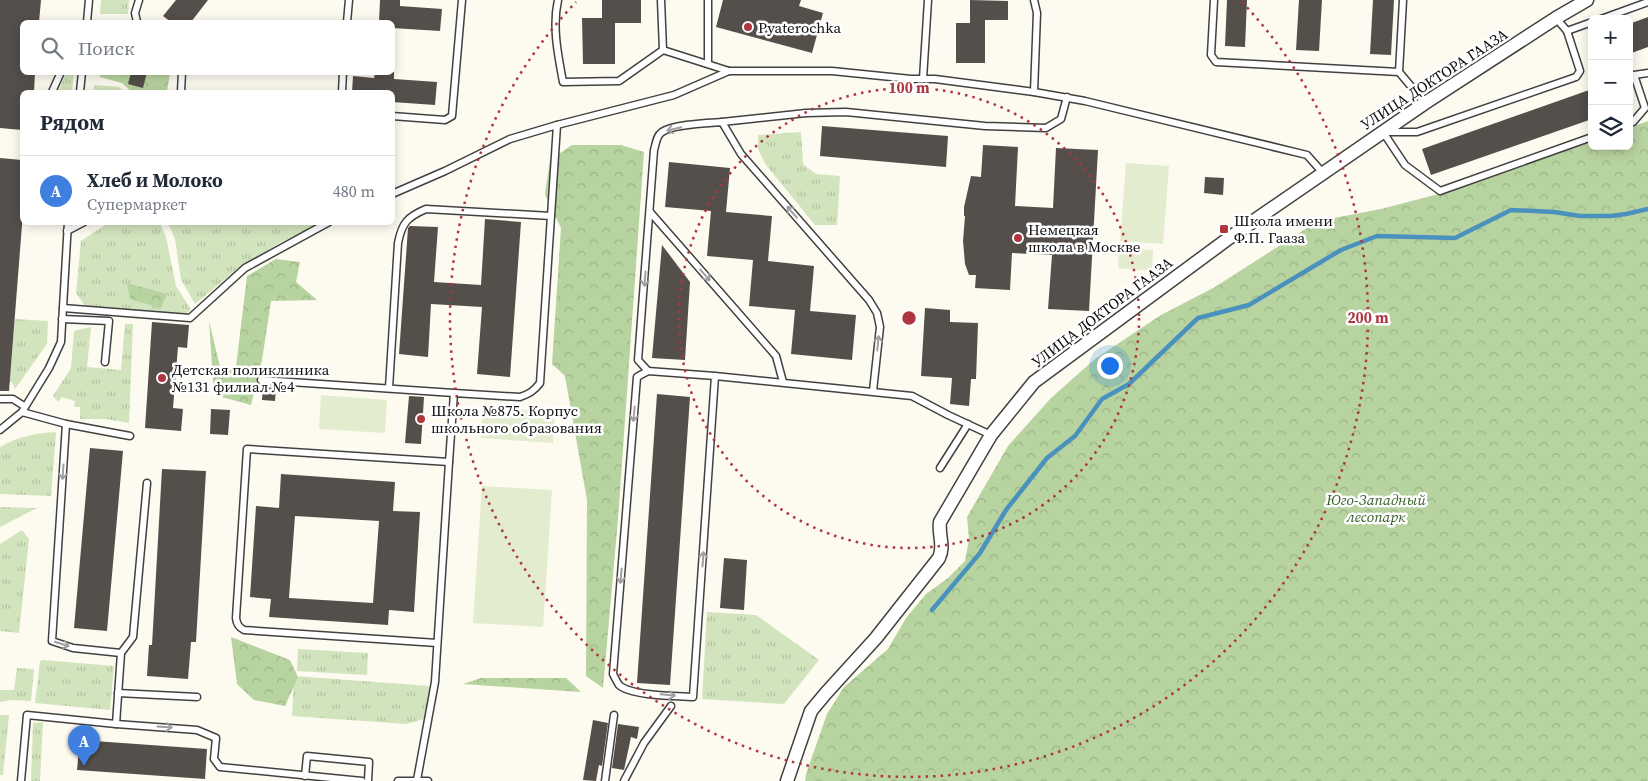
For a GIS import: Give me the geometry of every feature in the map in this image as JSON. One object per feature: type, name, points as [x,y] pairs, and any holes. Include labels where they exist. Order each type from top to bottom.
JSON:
[{"type":"street","name":"УЛИЦА ДОКТОРА ГААЗА","points":[[787,781],[811,711],[876,638],[939,558],[942,552],[942,542],[938,531],[940,522],[991,435],[1034,382],[1229,238],[1425,102],[1587,0]]},
{"type":"lane","points":[[87,20],[89,0]]},
{"type":"lane","points":[[137,20],[135,13],[139,0]]},
{"type":"lane","points":[[347,20],[349,0]]},
{"type":"lane","points":[[395,116],[446,120],[452,116],[462,0]]},
{"type":"lane","points":[[558,0],[556,9],[557,52],[563,82],[619,81],[663,50]]},
{"type":"lane","points":[[661,0],[663,50]]},
{"type":"lane","points":[[708,0],[708,64]]},
{"type":"lane","points":[[924,79],[928,0]]},
{"type":"lane","points":[[1034,0],[1037,13],[1034,92]]},
{"type":"lane","points":[[1214,0],[1211,55],[1216,62],[1399,72]]},
{"type":"lane","points":[[1403,0],[1399,72],[1425,102]]},
{"type":"lane","points":[[1612,15],[1648,2]]},
{"type":"lane","points":[[1383,132],[1417,132],[1576,77],[1580,71],[1567,31],[1556,18]]},
{"type":"lane","points":[[1567,31],[1588,23]]},
{"type":"lane","points":[[663,50],[729,71],[832,71],[924,79],[1067,97],[1307,155],[1323,173]]},
{"type":"lane","points":[[395,193],[510,139],[674,95],[729,71]]},
{"type":"lane","points":[[1633,122],[1645,108],[1634,75],[1648,73]]},
{"type":"lane","points":[[53,90],[60,75]]},
{"type":"lane","points":[[80,90],[82,75]]},
{"type":"lane","points":[[181,90],[182,75]]},
{"type":"lane","points":[[342,90],[343,75]]},
{"type":"lane","points":[[648,371],[638,360],[656,139],[662,132],[691,124],[806,113],[846,112],[985,126],[1046,128],[1061,119],[1067,97]]},
{"type":"lane","points":[[722,122],[741,154],[869,300],[877,313],[880,327],[874,391]]},
{"type":"lane","points":[[261,380],[520,397],[536,390],[540,383],[557,125]]},
{"type":"lane","points":[[1383,132],[1404,165],[1440,191],[1588,138]]},
{"type":"lane","points":[[389,388],[398,243],[405,222],[414,214],[426,209],[551,216]]},
{"type":"lane","points":[[650,212],[776,356],[783,382]]},
{"type":"lane","points":[[0,430],[23,409],[49,368],[61,342],[68,225]]},
{"type":"lane","points":[[68,231],[79,225]]},
{"type":"lane","points":[[63,308],[190,318],[245,268],[324,225]]},
{"type":"lane","points":[[62,319],[109,321],[105,362]]},
{"type":"lane","points":[[715,376],[693,697],[630,691],[618,684],[613,674],[637,377],[648,371],[715,376],[783,382],[912,396],[991,435]]},
{"type":"lane","points":[[418,780],[435,682],[454,393]]},
{"type":"lane","points":[[0,399],[12,399],[23,409],[66,424],[130,436]]},
{"type":"lane","points":[[66,424],[52,641],[73,648],[121,653]]},
{"type":"lane","points":[[940,468],[968,424]]},
{"type":"lane","points":[[437,643],[244,630],[239,628],[237,624],[238,588],[248,449],[449,462]]},
{"type":"lane","points":[[116,724],[121,653],[133,637],[147,483]]},
{"type":"lane","points":[[118,692],[197,697]]},
{"type":"lane","points":[[624,781],[644,743],[671,706]]},
{"type":"lane","points":[[21,781],[27,715],[197,730],[216,738],[214,759],[220,767],[362,781]]},
{"type":"lane","points":[[605,781],[614,715]]},
{"type":"lane","points":[[305,776],[307,756],[369,762],[368,781]]},
{"type":"lane","points":[[398,781],[428,781]]},
{"type":"green space","points":[[101,0],[129,0],[128,14],[100,14]]},
{"type":"green space","points":[[65,75],[74,75],[72,90],[59,90]]},
{"type":"green space","points":[[100,75],[170,75],[167,90],[130,90],[122,83],[100,77]]},
{"type":"green space","points":[[94,85],[119,87],[123,90],[94,90]]},
{"type":"green space","name":"Юго-Западный лесопарк","points":[[1648,121],[1648,781],[805,781],[827,714],[844,687],[888,649],[906,618],[926,594],[948,578],[965,561],[969,539],[967,517],[1008,446],[1051,398],[1095,359],[1161,315],[1215,287],[1318,221],[1381,209],[1458,189],[1588,142],[1588,150],[1633,150],[1633,127]]},
{"type":"green space","points":[[801,132],[803,164],[816,174],[840,176],[837,225],[815,225],[766,165],[758,149],[758,135]]},
{"type":"green space","points":[[572,145],[621,145],[644,152],[618,519],[603,688],[586,676],[587,500],[565,376],[552,364],[561,228],[545,194],[550,160]]},
{"type":"green space","points":[[1126,163],[1169,166],[1163,244],[1120,241]]},
{"type":"green space","points":[[105,225],[161,225],[166,237],[176,286],[191,310],[185,314],[85,306],[76,293],[81,241]]},
{"type":"green space","points":[[169,225],[319,225],[281,242],[235,271],[195,304],[181,279],[175,239]]},
{"type":"green space","points":[[1119,248],[1153,250],[1152,271],[1118,268]]},
{"type":"green space","points":[[276,259],[300,262],[296,282],[317,300],[271,301],[262,360],[251,405],[214,395],[209,321],[221,371],[236,367],[247,276]]},
{"type":"green space","points":[[127,283],[167,294],[161,308],[130,299]]},
{"type":"green space","points":[[15,319],[48,321],[47,344],[15,389],[12,382],[0,381],[0,375],[10,375]]},
{"type":"green space","points":[[125,324],[133,324],[129,423],[106,419],[80,419],[80,407],[74,407],[75,401],[62,397],[58,402],[53,396],[71,368],[74,331],[91,327],[87,367],[121,370]]},
{"type":"green space","points":[[321,395],[387,400],[385,433],[319,429]]},
{"type":"green space","points":[[483,407],[555,412],[553,443],[481,438]]},
{"type":"green space","points":[[56,432],[51,496],[0,494],[0,447],[27,436]]},
{"type":"green space","points":[[482,486],[552,490],[543,627],[473,623]]},
{"type":"green space","points":[[0,507],[37,508],[0,527]]},
{"type":"green space","points":[[22,530],[29,539],[19,633],[0,631],[0,544]]},
{"type":"green space","points":[[707,612],[756,615],[819,660],[784,704],[702,699]]},
{"type":"green space","points":[[231,637],[290,660],[298,677],[285,706],[254,700],[237,684]]},
{"type":"green space","points":[[298,649],[368,653],[367,675],[297,671]]},
{"type":"green space","points":[[40,661],[114,666],[110,710],[35,703]]},
{"type":"green space","points":[[17,668],[34,669],[31,701],[12,700],[0,702],[0,690],[14,690]]},
{"type":"green space","points":[[294,676],[430,686],[424,719],[407,724],[292,716]]},
{"type":"green space","points":[[481,678],[566,678],[581,692],[463,684]]},
{"type":"green space","points":[[0,715],[9,715],[3,775],[0,775]]},
{"type":"green space","points":[[43,722],[40,781],[31,781],[33,723]]},
{"type":"building","points":[[0,0],[41,0],[39,20],[20,20],[20,75],[35,75],[34,90],[20,90],[20,130],[0,128]]},
{"type":"building","points":[[176,0],[208,0],[193,20],[168,20],[163,16]]},
{"type":"building","points":[[380,0],[400,0],[400,6],[442,9],[440,31],[395,28],[395,20],[379,20]]},
{"type":"building","points":[[602,0],[641,0],[641,23],[615,23],[615,64],[583,64],[582,18],[602,18]]},
{"type":"building","points":[[723,0],[801,0],[799,6],[823,13],[812,53],[716,27]]},
{"type":"building","points":[[970,0],[1008,1],[1008,20],[985,20],[985,63],[956,63],[956,23],[970,23]]},
{"type":"building","points":[[1227,0],[1247,0],[1245,47],[1225,46]]},
{"type":"building","points":[[1299,0],[1322,0],[1319,51],[1296,50]]},
{"type":"building","points":[[1373,0],[1394,0],[1391,55],[1370,54]]},
{"type":"building","points":[[1648,17],[1648,47],[1633,53],[1633,23]]},
{"type":"building","points":[[130,75],[146,75],[143,88],[128,84]]},
{"type":"building","points":[[374,75],[394,75],[394,79],[437,82],[435,105],[395,102],[395,90],[352,90],[353,76],[374,78]]},
{"type":"building","points":[[1588,90],[1588,120],[1431,175],[1422,149]]},
{"type":"building","points":[[822,126],[948,136],[946,167],[820,156]]},
{"type":"building","points":[[983,145],[1018,147],[1015,206],[1053,208],[1056,148],[1098,150],[1089,311],[1048,309],[1052,255],[1012,253],[1010,290],[975,288],[976,275],[969,275],[965,264],[963,241],[964,207],[971,176],[981,177]]},
{"type":"building","points":[[0,158],[20,160],[20,225],[22,225],[9,391],[0,391]]},
{"type":"building","points":[[669,162],[730,168],[726,212],[772,216],[768,261],[814,266],[810,311],[856,315],[852,360],[791,354],[795,310],[749,306],[753,260],[707,256],[711,211],[665,207]]},
{"type":"building","points":[[1205,177],[1224,178],[1223,195],[1204,193]]},
{"type":"building","points":[[485,219],[521,222],[510,377],[477,374],[482,307],[431,304],[428,357],[399,354],[408,228],[410,226],[438,227],[434,282],[481,285]]},
{"type":"building","points":[[662,245],[690,282],[685,360],[652,358]]},
{"type":"building","points":[[925,308],[950,310],[950,322],[978,323],[976,379],[971,379],[969,406],[950,404],[952,378],[921,376]]},
{"type":"building","name":"Детская поликлиника №131 филиал №4","points":[[152,322],[189,325],[187,348],[178,347],[173,408],[183,409],[181,431],[145,428]]},
{"type":"building","points":[[263,387],[276,388],[275,401],[262,400]]},
{"type":"building","points":[[657,394],[690,397],[670,685],[637,683]]},
{"type":"building","points":[[409,396],[424,397],[421,444],[405,443]]},
{"type":"building","points":[[211,409],[230,410],[228,435],[210,434]]},
{"type":"building","points":[[90,448],[123,451],[107,631],[74,628]]},
{"type":"building","points":[[162,469],[206,471],[196,642],[191,642],[188,679],[147,676],[149,645],[152,645]]},
{"type":"building","points":[[281,474],[395,482],[393,511],[420,512],[414,612],[389,610],[388,625],[269,617],[271,599],[250,597],[256,506],[279,508]],"holes":[[[295,516],[379,521],[373,603],[289,598]]]},
{"type":"building","points":[[724,558],[747,560],[744,610],[720,608]]},
{"type":"building","points":[[593,720],[608,723],[602,766],[599,765],[596,781],[583,780]]},
{"type":"building","points":[[618,724],[639,727],[637,739],[631,737],[624,770],[612,768]]},
{"type":"building","points":[[80,740],[207,749],[205,779],[77,770]]},
{"type":"waterway","points":[[932,610],[980,553],[1006,510],[1047,458],[1075,436],[1102,399],[1129,384],[1198,318],[1249,305],[1341,250],[1377,236],[1455,238],[1511,210],[1554,212],[1580,216],[1611,216],[1648,209]]},
{"type":"place","name":"Pyaterochka","points":[[748,27]]},
{"type":"place","name":"Школа имени Ф.П. Гааза","points":[[1224,229]]},
{"type":"place","name":"Немецкая школа в Москве","points":[[1018,238]]},
{"type":"place","name":"Детская поликлиника №131 филиал №4","points":[[162,378]]},
{"type":"place","name":"Школа №875. Корпус школьного образования","points":[[421,419]]},
{"type":"place","name":"Хлеб и Молоко","points":[[84,766]]}]
